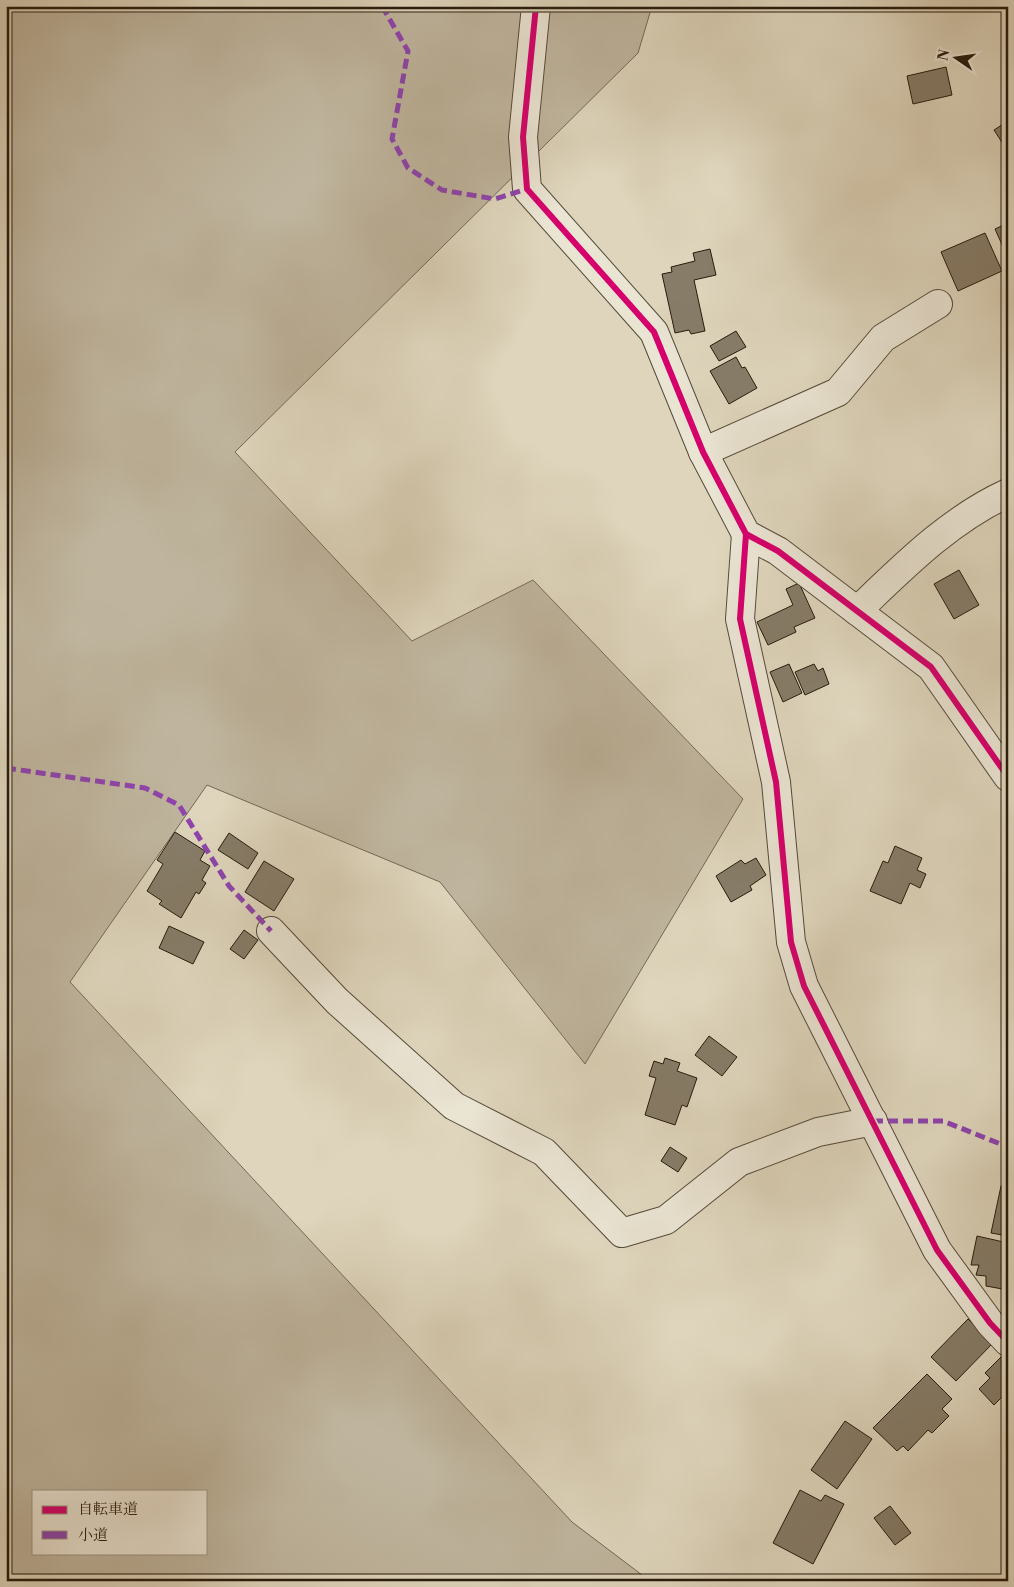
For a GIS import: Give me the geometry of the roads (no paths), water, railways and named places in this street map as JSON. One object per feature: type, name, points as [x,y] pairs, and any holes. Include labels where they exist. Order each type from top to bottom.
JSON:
[{"type":"street","points":[[536,6],[523,137],[527,189],[654,332],[703,452],[746,534],[740,619],[776,782],[791,942],[804,986],[937,1250],[990,1323],[1008,1342]]},
{"type":"street","points":[[703,452],[838,392],[883,338],[938,304]]},
{"type":"street","points":[[857,611],[932,541],[993,500],[1008,493]]},
{"type":"street","points":[[746,534],[778,551],[931,667],[1008,777]]},
{"type":"street","points":[[270,931],[337,1001],[454,1106],[544,1152],[622,1233],[666,1220],[739,1162],[818,1132],[872,1121]]}]
